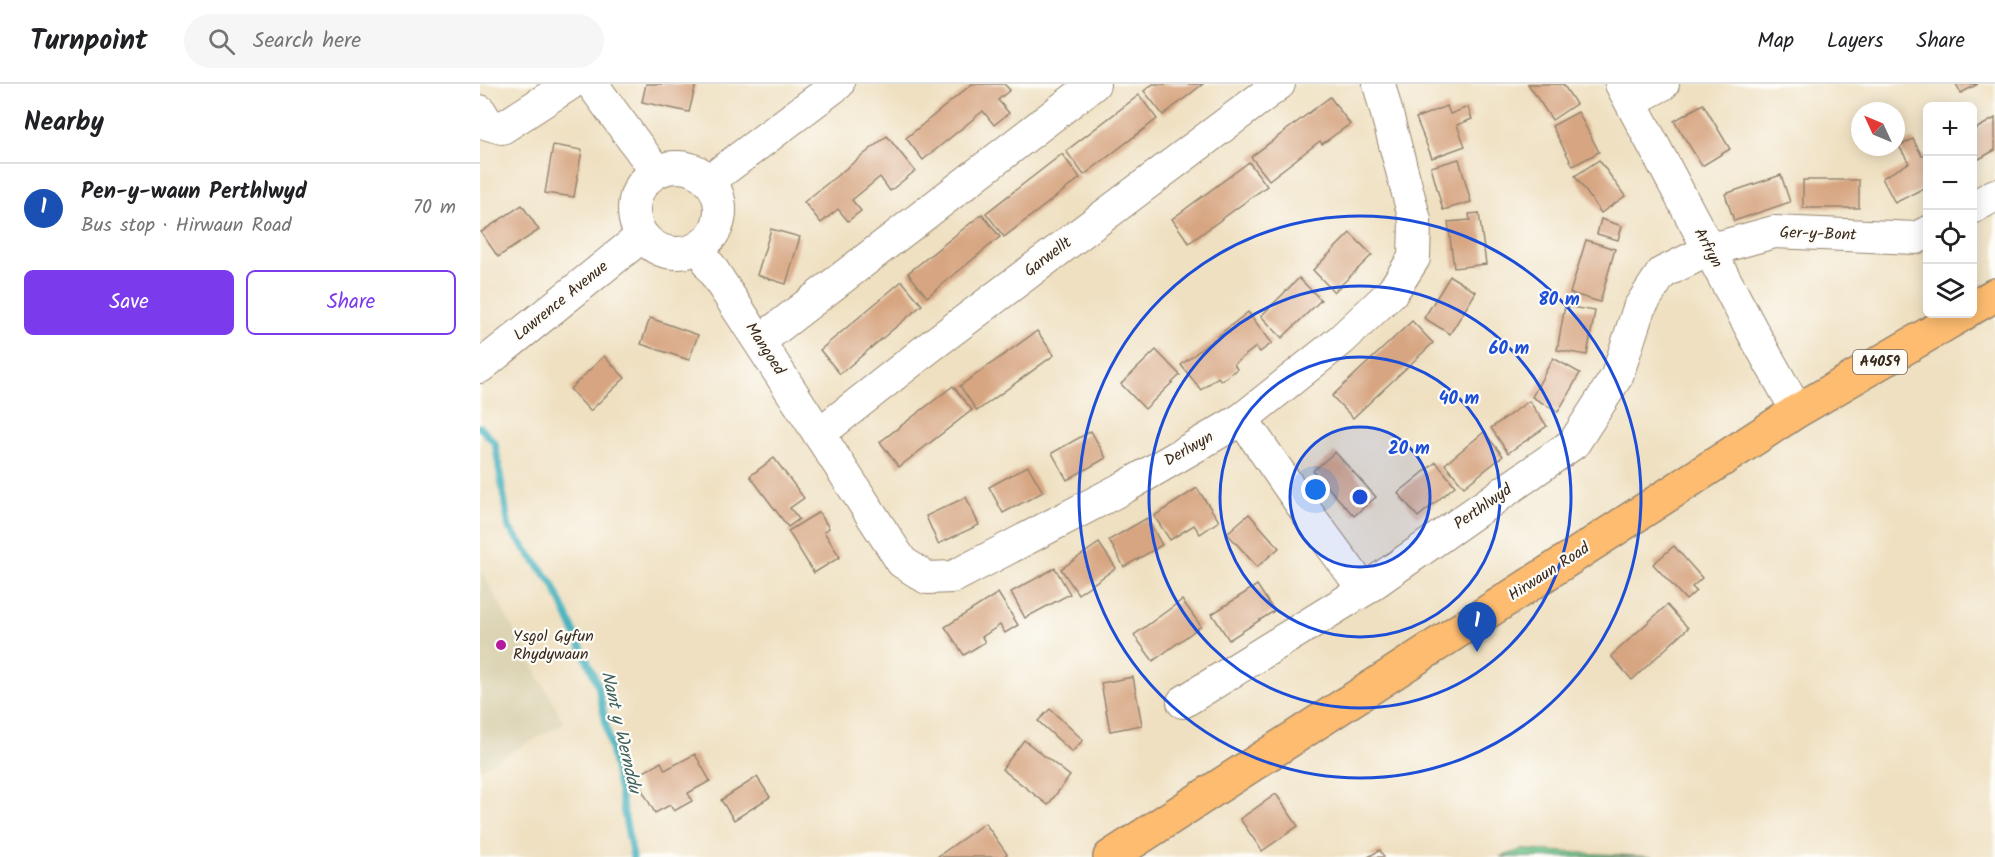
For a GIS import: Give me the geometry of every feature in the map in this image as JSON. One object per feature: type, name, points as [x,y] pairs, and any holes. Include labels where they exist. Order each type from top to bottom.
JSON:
[{"type":"main road","points":[[1977,305],[1995,295]]},
{"type":"main road","name":"Hirwaun Road","points":[[1110,857],[1797,411],[1956,318]]},
{"type":"street","points":[[480,111],[488,124],[502,128],[570,84]]},
{"type":"street","points":[[592,84],[656,171]]},
{"type":"street","points":[[709,181],[838,84]]},
{"type":"street","points":[[760,341],[1094,84]]},
{"type":"street","name":"Garwellt","points":[[819,434],[927,349],[1279,84]]},
{"type":"street","name":"Derlwyn","points":[[819,434],[902,562],[927,578],[953,577],[1125,487],[1242,419],[1341,340],[1393,291],[1414,258],[1416,220],[1379,84]]},
{"type":"street","points":[[1626,93],[1663,84]]},
{"type":"street","name":"Arfryn","points":[[1626,93],[1797,411]]},
{"type":"street","points":[[670,167],[684,167],[698,172],[709,181],[717,193],[720,207],[716,228],[703,244],[691,251],[677,253],[664,251],[651,245],[642,236],[635,222],[633,208],[636,193],[644,180],[656,171],[670,167]]},
{"type":"street","points":[[1977,205],[1995,195]]},
{"type":"street","name":"Ger-y-Bont","points":[[1709,250],[1774,232],[1916,238],[1923,234]]},
{"type":"street","name":"Lawrence Avenue","points":[[480,366],[642,236]]},
{"type":"street","name":"Perthlwyd","points":[[1183,702],[1364,590],[1574,443],[1617,376],[1639,308],[1662,273],[1709,250]]},
{"type":"street","name":"Mangoed","points":[[710,266],[819,434]]},
{"type":"street","points":[[1242,419],[1364,590]]},
{"type":"shaded area","name":"Ysgol Gyfun Rhydywaun","points":[[480,568],[564,723],[480,769]]},
{"type":"green space","points":[[1523,850],[1652,857],[1500,857]]},
{"type":"building","points":[[646,84],[696,84],[689,112],[642,102]]},
{"type":"building","points":[[972,84],[1004,84],[1010,90],[998,100],[1009,113],[994,125],[983,111],[923,160],[906,138]]},
{"type":"building","points":[[1153,84],[1203,84],[1163,115],[1144,91]]},
{"type":"building","points":[[1528,84],[1563,84],[1576,104],[1552,120]]},
{"type":"building","points":[[1956,84],[1978,84],[1961,93]]},
{"type":"building","points":[[1139,95],[1157,119],[1084,175],[1066,151]]},
{"type":"building","points":[[1330,97],[1350,124],[1322,144],[1320,141],[1269,180],[1251,157]]},
{"type":"building","points":[[1703,104],[1730,149],[1702,166],[1674,121]]},
{"type":"building","points":[[1447,106],[1450,114],[1468,107],[1472,119],[1457,125],[1465,146],[1432,158],[1416,118]]},
{"type":"building","points":[[1578,112],[1599,152],[1573,166],[1552,126]]},
{"type":"building","points":[[1995,118],[1995,150],[1977,160],[1977,156],[1977,128]]},
{"type":"building","points":[[887,136],[915,171],[890,191],[880,177],[852,200],[861,211],[848,221],[838,209],[821,223],[804,202]]},
{"type":"building","points":[[1913,139],[1923,156],[1923,189],[1895,203],[1882,178],[1909,163],[1905,156],[1905,143]]},
{"type":"building","points":[[553,145],[582,150],[574,197],[545,193]]},
{"type":"building","points":[[1062,154],[1080,178],[1004,237],[986,213]]},
{"type":"building","points":[[1459,159],[1471,202],[1443,210],[1431,167]]},
{"type":"building","points":[[1599,160],[1625,196],[1601,213],[1575,176]]},
{"type":"building","points":[[1249,162],[1267,186],[1189,243],[1172,219]]},
{"type":"building","points":[[1781,175],[1790,202],[1734,221],[1725,194]]},
{"type":"building","points":[[1803,180],[1859,180],[1859,208],[1803,208]]},
{"type":"building","points":[[522,205],[539,230],[498,257],[481,232]]},
{"type":"building","points":[[1479,213],[1486,264],[1454,268],[1448,222],[1470,220],[1469,214]]},
{"type":"building","points":[[982,214],[1000,237],[927,297],[908,273]]},
{"type":"building","points":[[1601,219],[1622,226],[1618,240],[1597,234]]},
{"type":"building","points":[[771,229],[800,237],[786,284],[757,275]]},
{"type":"building","points":[[1350,233],[1372,255],[1334,292],[1313,270]]},
{"type":"building","points":[[1586,240],[1615,249],[1600,302],[1570,293]]},
{"type":"building","points":[[1450,276],[1476,292],[1450,334],[1424,318]]},
{"type":"building","points":[[1299,278],[1321,300],[1282,338],[1261,316]]},
{"type":"building","points":[[902,281],[922,305],[840,374],[820,350]]},
{"type":"building","points":[[1565,306],[1595,311],[1587,355],[1557,350]]},
{"type":"building","points":[[1248,312],[1272,343],[1260,352],[1256,347],[1234,364],[1237,369],[1221,381],[1218,377],[1201,390],[1181,365]]},
{"type":"building","points":[[650,318],[698,335],[689,360],[641,344]]},
{"type":"building","points":[[1412,321],[1433,343],[1353,418],[1332,396]]},
{"type":"building","points":[[1037,331],[1054,355],[977,411],[960,386]]},
{"type":"building","points":[[1156,350],[1180,375],[1145,409],[1121,384]]},
{"type":"building","points":[[604,356],[625,378],[590,411],[570,389]]},
{"type":"building","points":[[1553,358],[1580,373],[1558,412],[1532,397]]},
{"type":"building","points":[[953,386],[972,410],[899,467],[880,442]]},
{"type":"building","points":[[1529,401],[1547,426],[1508,453],[1491,428]]},
{"type":"building","points":[[1091,431],[1106,458],[1067,480],[1052,453]]},
{"type":"building","points":[[1484,432],[1503,456],[1464,487],[1445,464]]},
{"type":"building","points":[[1335,452],[1376,497],[1354,516],[1313,471]]},
{"type":"building","points":[[774,458],[804,498],[790,508],[799,519],[788,527],[750,476]]},
{"type":"building","points":[[1436,462],[1455,486],[1418,517],[1398,493]]},
{"type":"building","points":[[1028,466],[1043,492],[1003,513],[989,487]]},
{"type":"building","points":[[1197,488],[1219,521],[1200,534],[1194,525],[1170,540],[1154,516]]},
{"type":"building","points":[[966,497],[979,525],[938,544],[926,516]]},
{"type":"building","points":[[819,512],[829,528],[824,532],[840,557],[814,573],[788,531]]},
{"type":"building","points":[[1249,514],[1279,548],[1257,567],[1227,533]]},
{"type":"building","points":[[1147,518],[1162,545],[1124,567],[1109,540]]},
{"type":"building","points":[[1099,543],[1116,568],[1078,594],[1061,569]]},
{"type":"building","points":[[1674,546],[1702,578],[1692,587],[1696,591],[1686,600],[1653,564]]},
{"type":"building","points":[[1055,568],[1070,594],[1025,618],[1011,592]]},
{"type":"building","points":[[1257,585],[1274,611],[1229,640],[1212,614]]},
{"type":"building","points":[[998,593],[1018,625],[1005,633],[1000,625],[982,637],[985,642],[964,655],[945,627]]},
{"type":"building","points":[[1182,600],[1201,626],[1153,661],[1134,635]]},
{"type":"building","points":[[1667,605],[1688,628],[1632,680],[1611,656]]},
{"type":"building","points":[[1133,677],[1142,725],[1110,731],[1101,683]]},
{"type":"building","points":[[1050,709],[1083,740],[1072,752],[1038,721]]},
{"type":"building","points":[[1024,740],[1070,776],[1048,805],[1002,769]]},
{"type":"building","points":[[695,754],[710,781],[688,793],[692,801],[674,811],[670,805],[655,813],[635,777],[661,762],[665,770]]},
{"type":"building","points":[[757,777],[770,797],[734,820],[721,800]]},
{"type":"building","points":[[1276,794],[1298,826],[1262,851],[1240,819]]},
{"type":"building","points":[[985,823],[1007,854],[1003,857],[937,857]]},
{"type":"building","points":[[1380,850],[1384,857],[1368,857]]},
{"type":"waterway","name":"Nant y Wernddu","points":[[480,427],[495,443],[509,528],[553,584],[598,685],[633,857]]},
{"type":"place","name":"Ysgol Gyfun Rhydywaun","points":[[501,645]]},
{"type":"place","name":"Pen-y-waun Perthlwyd","points":[[1477,652]]}]
